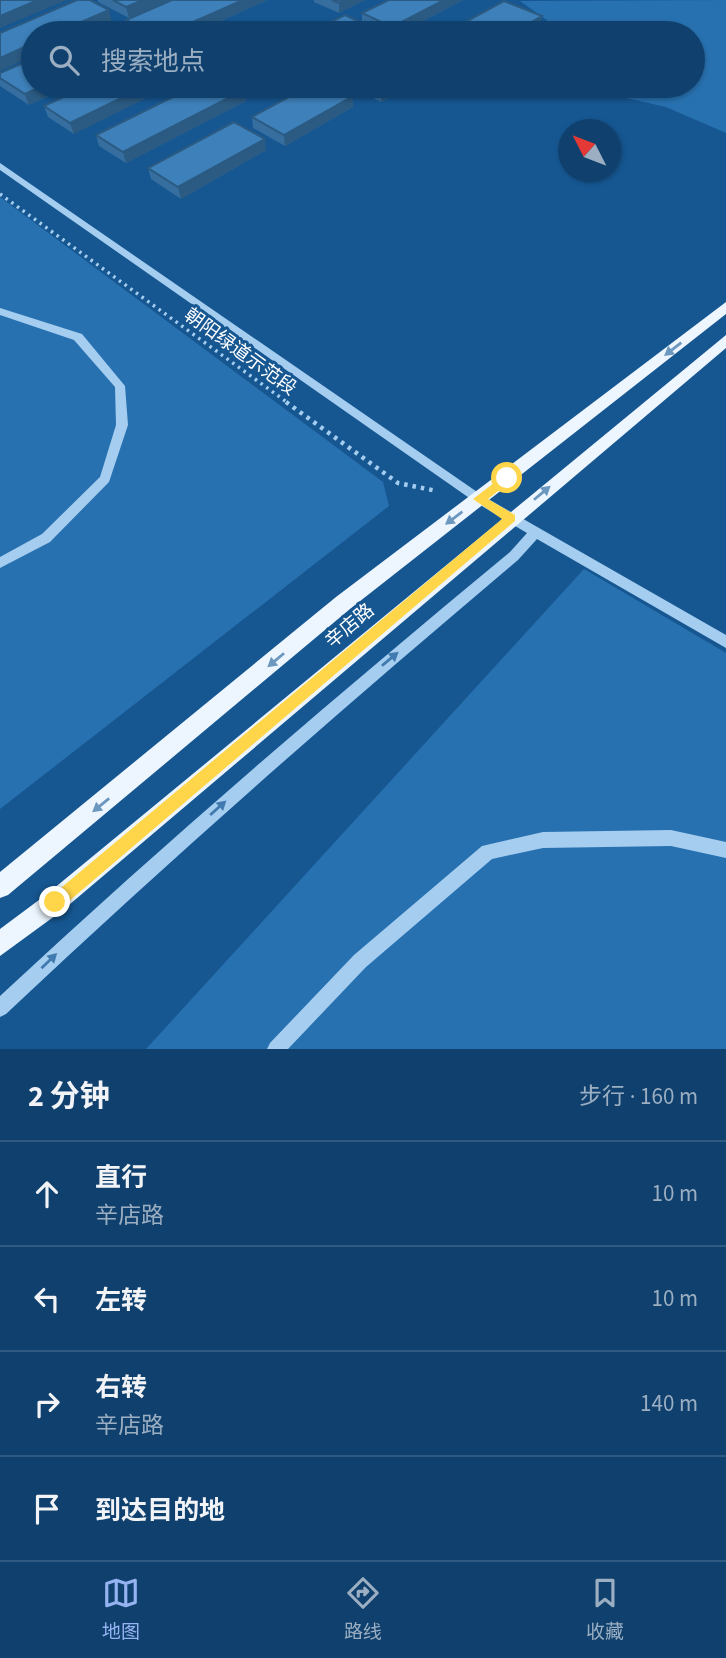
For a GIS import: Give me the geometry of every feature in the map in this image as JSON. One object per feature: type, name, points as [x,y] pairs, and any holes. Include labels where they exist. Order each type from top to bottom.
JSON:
[{"type":"main road","name":"辛店路","points":[[0,887],[343,603],[726,307]]},
{"type":"main road","name":"辛店路","points":[[0,944],[66,894],[726,340]]},
{"type":"street","points":[[0,166],[479,499],[726,642]]},
{"type":"street","points":[[0,311],[78,337],[120,386],[122,425],[105,479],[47,538],[0,563]]},
{"type":"street","points":[[0,1008],[78,934],[306,730],[514,556],[535,533]]},
{"type":"street","points":[[276,1049],[360,961],[488,852],[543,840],[671,838],[726,850]]},
{"type":"path","name":"朝阳绿道示范段","points":[[0,194],[398,483],[439,491]]},
{"type":"shaded area","points":[[726,0],[726,133],[666,107],[626,98],[705,98],[705,21],[548,21],[520,1]]},
{"type":"shaded area","points":[[0,197],[383,482],[389,506],[0,809]]},
{"type":"shaded area","points":[[584,569],[726,653],[726,1049],[146,1049]]},
{"type":"building","points":[[0,0],[38,0],[0,16]]},
{"type":"building","points":[[77,0],[90,0],[109,10],[84,21],[28,21]]},
{"type":"building","points":[[113,0],[143,0],[126,7]]},
{"type":"building","points":[[172,0],[243,0],[195,21],[126,20]]},
{"type":"building","points":[[389,0],[444,0],[404,21],[379,21],[362,13]]},
{"type":"building","points":[[504,1],[542,16],[533,21],[467,21]]},
{"type":"building","points":[[345,15],[357,21],[333,21]]},
{"type":"building","points":[[21,24],[21,48],[0,58],[0,33]]},
{"type":"building","points":[[21,64],[21,91],[0,78],[0,73]]},
{"type":"building","points":[[61,98],[121,98],[70,123],[44,106]]},
{"type":"building","points":[[171,98],[228,98],[123,152],[96,135]]},
{"type":"building","points":[[287,98],[349,98],[284,135],[252,117]]},
{"type":"building","points":[[234,122],[265,139],[178,187],[148,168]]},
{"type":"route","points":[[55,902],[511,518],[479,499],[507,478]]}]
